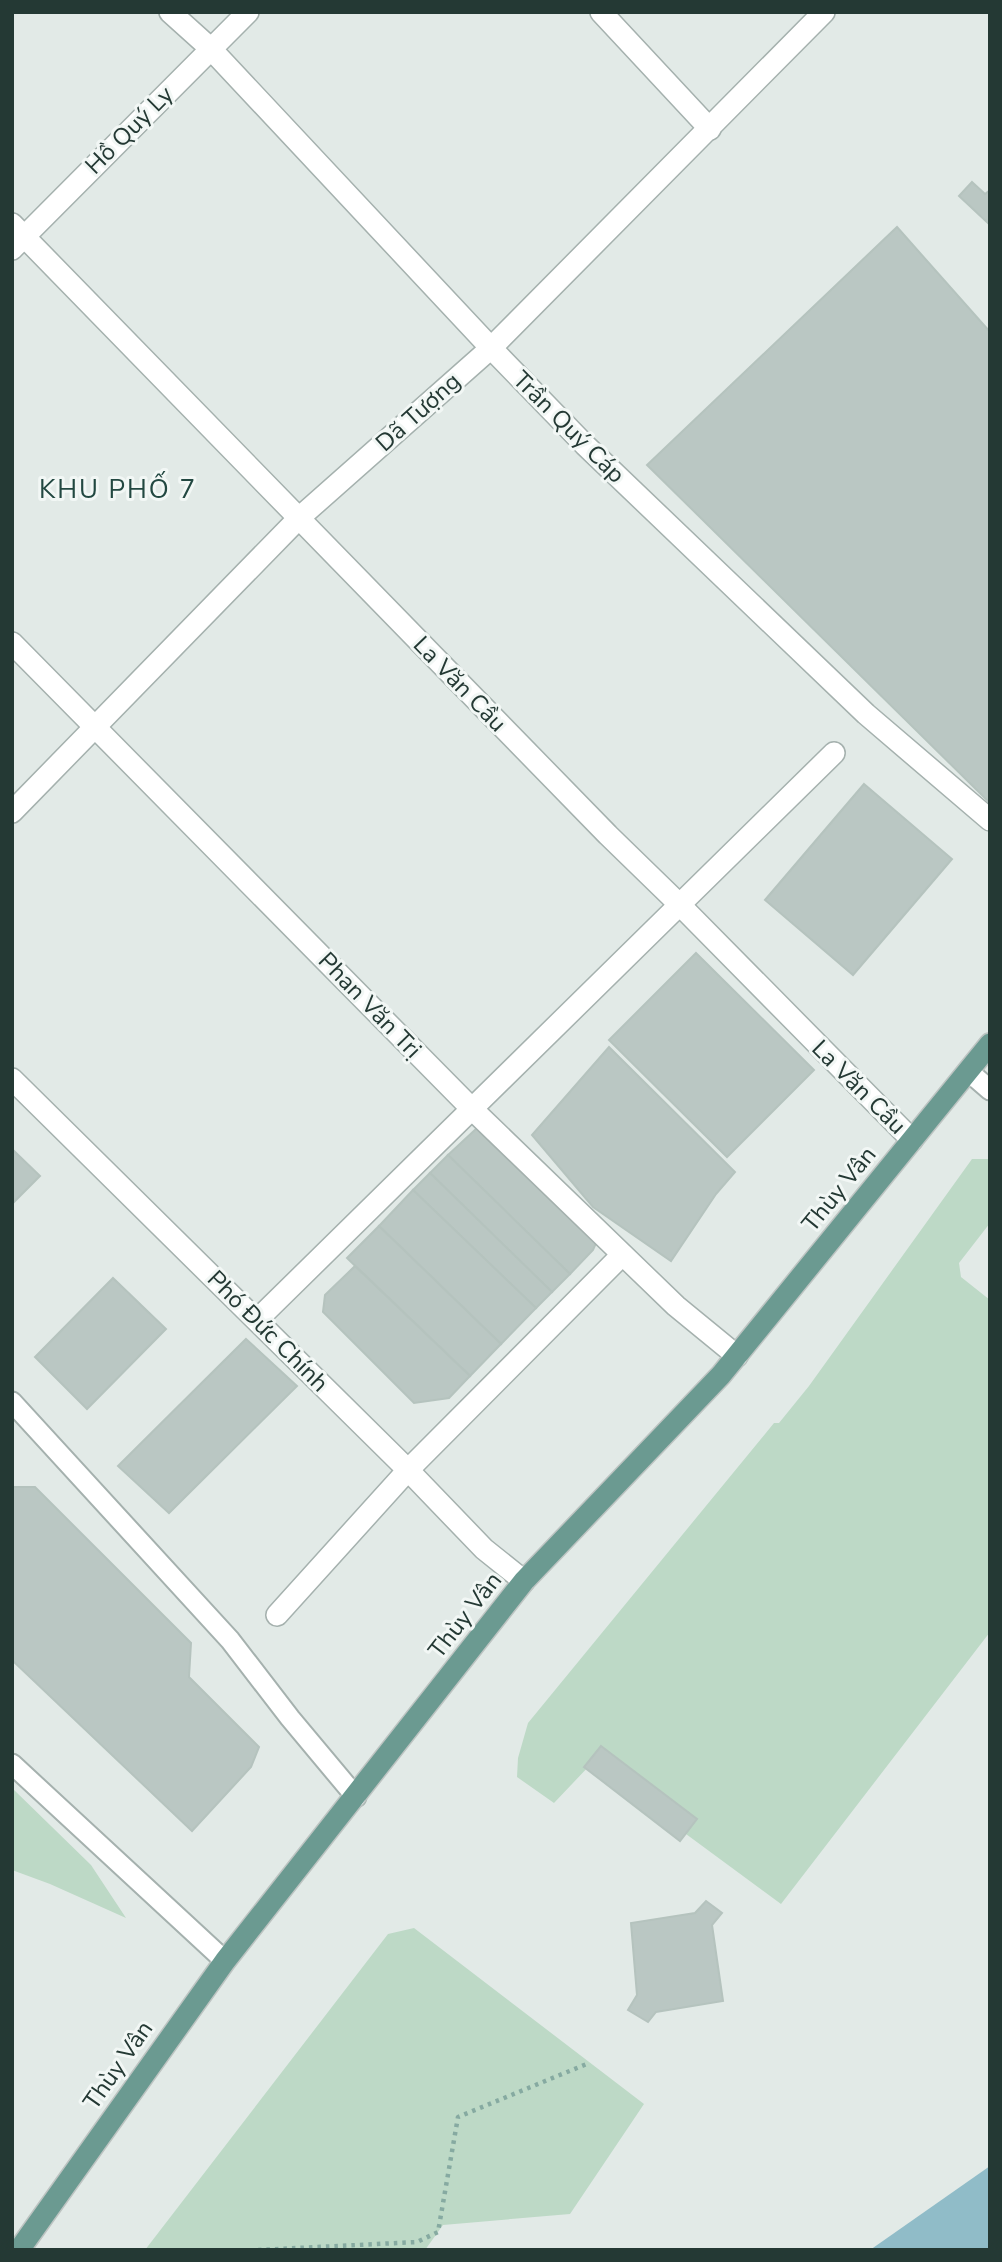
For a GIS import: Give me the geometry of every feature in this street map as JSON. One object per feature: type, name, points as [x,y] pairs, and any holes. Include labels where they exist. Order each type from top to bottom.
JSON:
[{"type":"main road","name":"Thùy Vân","points":[[19,2250],[225,1961],[524,1581],[737,1356],[990,1044]]},
{"type":"street","name":"Trần Quý Cáp","points":[[170,12],[210,48],[585,445],[866,714],[990,820]]},
{"type":"street","name":"Hồ Quý Ly","points":[[16,236],[248,12]]},
{"type":"street","points":[[601,12],[710,129]]},
{"type":"street","name":"Dã Tượng","points":[[12,812],[299,518],[491,348],[824,12]]},
{"type":"street","name":"La Văn Cầu","points":[[16,236],[299,518],[608,835],[912,1140]]},
{"type":"street","name":"Phan Văn Trị","points":[[12,643],[472,1109],[676,1306],[737,1356]]},
{"type":"street","points":[[257,1320],[834,753]]},
{"type":"street","name":"Phó Đức Chính","points":[[12,1079],[408,1470],[484,1549],[524,1581]]},
{"type":"street","points":[[277,1615],[408,1470],[622,1255]]},
{"type":"lane","points":[[968,1071],[990,1090]]},
{"type":"lane","points":[[12,1402],[230,1640],[356,1797]]},
{"type":"lane","points":[[12,1764],[225,1961]]},
{"type":"path","points":[[258,2250],[417,2242],[438,2232],[458,2117],[589,2063]]},
{"type":"green space","points":[[972,1159],[990,1159],[990,1223],[959,1263],[961,1277],[990,1300],[990,1632],[781,1904],[591,1764],[554,1803],[517,1777],[518,1758],[528,1723],[774,1423],[779,1423],[809,1386]]},
{"type":"green space","points":[[12,1788],[91,1865],[126,1918],[12,1870]]},
{"type":"green space","points":[[414,1928],[644,2104],[570,2214],[443,2225],[425,2250],[145,2250],[388,1934]]},
{"type":"water","points":[[990,2166],[990,2250],[870,2250]]},
{"type":"building","points":[[972,182],[985,194],[990,190],[990,225],[959,196]]},
{"type":"building","points":[[897,227],[990,332],[990,803],[647,465]]},
{"type":"building","points":[[864,784],[952,859],[853,975],[765,900]]},
{"type":"building","points":[[696,953],[814,1070],[727,1157],[609,1040]]},
{"type":"building","points":[[609,1047],[735,1172],[716,1194],[671,1261],[593,1207],[532,1135]]},
{"type":"building","points":[[490,1116],[600,1234],[593,1250],[570,1274],[448,1155]]},
{"type":"building","points":[[12,1149],[40,1176],[12,1204]]},
{"type":"building","points":[[448,1155],[570,1274],[552,1292],[430,1173]]},
{"type":"building","points":[[430,1173],[552,1292],[536,1308],[413,1190]]},
{"type":"building","points":[[413,1190],[536,1308],[501,1344],[379,1226]]},
{"type":"building","points":[[379,1226],[501,1344],[470,1376],[347,1258]]},
{"type":"building","points":[[355,1266],[470,1376],[449,1398],[414,1403],[323,1312],[325,1295]]},
{"type":"building","points":[[113,1278],[166,1329],[87,1409],[35,1357]]},
{"type":"building","points":[[246,1339],[297,1386],[169,1513],[118,1466]]},
{"type":"building","points":[[12,1487],[35,1487],[191,1643],[189,1677],[259,1747],[251,1767],[192,1831],[12,1660]]},
{"type":"building","points":[[601,1746],[697,1819],[680,1841],[584,1767]]},
{"type":"building","points":[[706,1901],[722,1913],[712,1925],[723,2001],[656,2012],[648,2022],[628,2010],[637,1995],[631,1923],[695,1913]]},
{"type":"district","name":"KHU PHỐ 7","points":[[118,489]]}]
